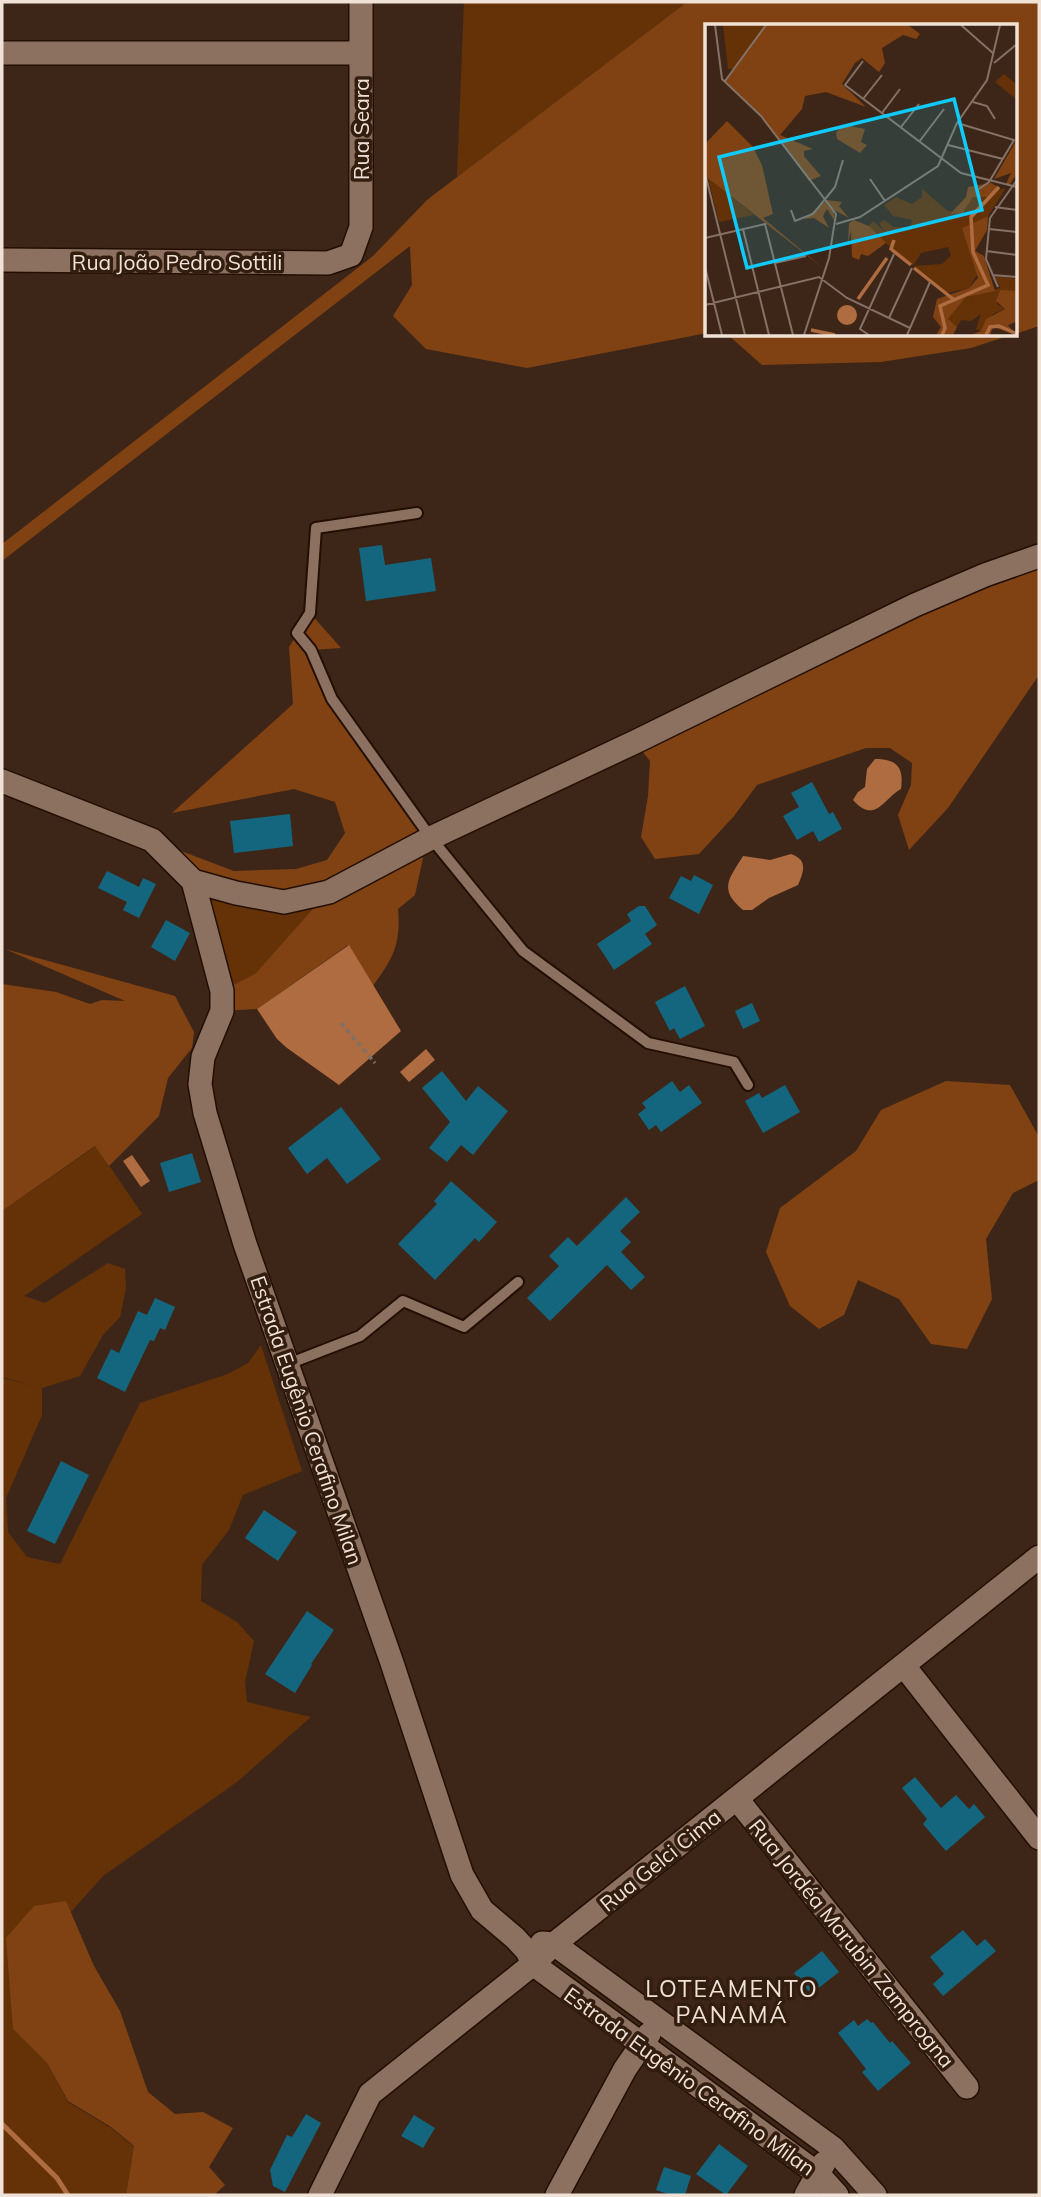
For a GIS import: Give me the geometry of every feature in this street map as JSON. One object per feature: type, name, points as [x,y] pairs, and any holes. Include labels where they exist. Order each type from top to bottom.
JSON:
[{"type":"street","name":"Rua Seara","points":[[351,255],[361,227],[361,2]]},
{"type":"street","points":[[2,53],[360,52]]},
{"type":"street","name":"Rua João Pedro Sottili","points":[[2,260],[328,263],[351,255]]},
{"type":"street","points":[[2,780],[152,840],[193,881],[284,902],[329,892],[431,838],[915,605],[985,575],[1039,556]]},
{"type":"street","name":"Estrada Eugênio Cerafino Milan","points":[[193,881],[222,992],[222,1011],[203,1058],[200,1084],[205,1113],[245,1244],[462,1875],[482,1910],[515,1938],[527,1951],[533,1964],[818,2174],[837,2195]]},
{"type":"street","name":"Rua Gelci Cima","points":[[320,2195],[370,2094],[1039,1557]]},
{"type":"street","points":[[904,1666],[1039,1838]]},
{"type":"street","name":"Rua Jordéa Marubin Zamprogna","points":[[737,1799],[967,2087]]},
{"type":"street","name":"Estrada Eugênio Cerafino Milan","points":[[515,1938],[554,1944],[833,2148],[875,2195]]},
{"type":"street","points":[[557,2195],[625,2069],[658,2019]]},
{"type":"street","points":[[806,2195],[833,2148]]},
{"type":"lane","points":[[416,513],[316,528],[310,613],[298,633],[311,650],[332,699],[431,838],[523,951],[648,1043],[734,1062],[748,1085]]},
{"type":"lane","points":[[288,1364],[359,1336],[403,1301],[464,1327],[518,1282]]},
{"type":"path","points":[[341,1023],[375,1063]]},
{"type":"shaded area","points":[[464,2],[687,2],[457,177]]},
{"type":"shaded area","points":[[687,2],[1039,2],[1039,326],[1016,334],[1016,24],[705,24],[705,333],[527,368],[426,349],[393,316],[412,285],[410,246],[2,561],[2,544],[373,256],[427,200]]},
{"type":"shaded area","points":[[729,336],[1008,336],[971,348],[881,362],[762,365]]},
{"type":"shaded area","points":[[1039,556],[1039,675],[948,808],[909,850],[898,815],[911,785],[912,763],[890,748],[866,748],[757,785],[734,816],[699,854],[655,859],[641,837],[648,796],[650,761],[635,742]]},
{"type":"shaded area","points":[[310,613],[341,648],[312,650],[332,699],[431,838],[414,847],[423,858],[415,895],[398,909],[397,942],[386,967],[373,986],[348,945],[257,1009],[222,1011],[222,991],[256,973],[328,892],[284,902],[193,881],[152,840],[234,871],[296,869],[327,860],[345,833],[335,802],[294,789],[172,813],[293,704],[289,647]]},
{"type":"shaded area","points":[[875,759],[889,761],[897,766],[901,775],[901,789],[879,807],[867,810],[853,800],[865,787],[867,769]]},
{"type":"shaded area","points":[[791,854],[800,859],[803,866],[798,885],[769,898],[752,910],[743,910],[735,903],[730,896],[728,884],[743,856],[770,860]]},
{"type":"shaded area","points":[[193,881],[329,892],[256,973],[222,991]]},
{"type":"shaded area","points":[[349,945],[401,1031],[339,1085],[277,1039],[257,1009]]},
{"type":"shaded area","points":[[5,949],[175,996],[194,1032],[192,1048],[168,1078],[159,1116],[109,1166],[95,1146],[2,1211],[2,984],[56,992],[90,1004],[102,1000],[125,1001]]},
{"type":"shaded area","points":[[426,1049],[435,1060],[409,1082],[400,1072]]},
{"type":"shaded area","points":[[946,1081],[1010,1085],[1039,1137],[1039,1180],[1013,1193],[986,1239],[992,1299],[967,1349],[931,1344],[899,1299],[858,1280],[844,1315],[819,1329],[790,1306],[766,1252],[780,1208],[856,1151],[881,1110]]},
{"type":"shaded area","points":[[96,1146],[142,1214],[24,1296],[45,1303],[108,1263],[125,1269],[126,1288],[120,1317],[103,1335],[80,1376],[42,1388],[42,1415],[6,1498],[8,1532],[27,1557],[60,1564],[140,1403],[228,1374],[248,1363],[261,1345],[302,1471],[243,1495],[229,1530],[202,1565],[201,1601],[237,1622],[254,1641],[245,1682],[247,1702],[311,1717],[237,1782],[103,1876],[70,1913],[66,1902],[13,2029],[47,2063],[68,2102],[111,2128],[134,2147],[126,2195],[2,2195],[2,1378],[31,1385],[2,1377],[2,1211]]},
{"type":"shaded area","points":[[132,1155],[150,1181],[141,1187],[123,1161]]},
{"type":"shaded area","points":[[66,1901],[94,1966],[120,2011],[148,2092],[175,2114],[203,2112],[233,2128],[209,2167],[225,2185],[214,2195],[126,2195],[134,2146],[111,2127],[68,2101],[47,2063],[13,2029],[6,1938],[34,1906]]},
{"type":"building","points":[[382,545],[385,565],[431,558],[436,591],[366,601],[359,548]]},
{"type":"building","points":[[812,782],[829,814],[833,812],[842,829],[819,842],[813,831],[797,840],[783,816],[799,807],[791,793]]},
{"type":"building","points":[[290,814],[293,846],[234,853],[230,821]]},
{"type":"building","points":[[107,871],[139,887],[143,878],[156,884],[139,918],[123,910],[127,902],[98,888]]},
{"type":"building","points":[[694,875],[713,885],[699,914],[669,898],[681,876],[691,881]]},
{"type":"building","points":[[639,906],[645,906],[657,925],[645,934],[652,944],[614,970],[597,944],[631,921],[627,914]]},
{"type":"building","points":[[166,920],[190,933],[175,961],[151,947]]},
{"type":"building","points":[[685,986],[705,1026],[680,1039],[674,1028],[670,1031],[655,1002]]},
{"type":"building","points":[[752,1003],[760,1021],[743,1029],[735,1011]]},
{"type":"building","points":[[442,1071],[466,1101],[478,1086],[508,1111],[473,1155],[461,1145],[447,1162],[429,1148],[450,1122],[422,1088]]},
{"type":"building","points":[[672,1081],[680,1092],[689,1085],[702,1103],[661,1132],[656,1125],[649,1130],[638,1114],[646,1108],[642,1103]]},
{"type":"building","points":[[785,1085],[800,1112],[763,1133],[745,1101],[759,1093],[762,1098]]},
{"type":"building","points":[[341,1107],[381,1159],[347,1184],[327,1158],[307,1174],[288,1148]]},
{"type":"building","points":[[192,1153],[201,1182],[169,1192],[160,1163]]},
{"type":"building","points":[[451,1181],[497,1222],[479,1242],[475,1238],[435,1280],[398,1244],[437,1204],[434,1201]]},
{"type":"building","points":[[626,1197],[640,1212],[620,1231],[631,1242],[621,1252],[645,1277],[631,1290],[607,1265],[550,1321],[527,1298],[559,1266],[549,1256],[568,1237],[577,1246]]},
{"type":"building","points":[[155,1298],[175,1307],[165,1330],[160,1328],[154,1341],[150,1340],[125,1392],[97,1378],[111,1349],[119,1353],[138,1311],[147,1315]]},
{"type":"building","points":[[61,1461],[89,1475],[55,1544],[27,1531]]},
{"type":"building","points":[[264,1510],[297,1532],[278,1561],[245,1538]]},
{"type":"building","points":[[307,1611],[334,1630],[295,1693],[265,1674]]},
{"type":"building","points":[[915,1777],[941,1808],[956,1795],[969,1809],[974,1804],[985,1817],[946,1851],[923,1824],[927,1819],[902,1788]]},
{"type":"building","points":[[963,1930],[977,1946],[985,1939],[996,1951],[943,1996],[933,1984],[944,1974],[930,1957]]},
{"type":"building","points":[[822,1951],[839,1972],[811,1994],[794,1973]]},
{"type":"building","points":[[867,2019],[873,2022],[890,2043],[892,2041],[911,2063],[878,2091],[862,2072],[866,2069],[838,2033],[854,2020],[858,2026]]},
{"type":"building","points":[[306,2114],[321,2123],[285,2192],[273,2186],[270,2170],[287,2135],[292,2137]]},
{"type":"building","points":[[414,2115],[435,2128],[423,2148],[401,2136]]},
{"type":"building","points":[[719,2144],[748,2166],[726,2195],[696,2174]]},
{"type":"building","points":[[664,2167],[691,2176],[685,2195],[671,2195],[656,2190]]},
{"type":"waterway","points":[[2,2124],[57,2178],[68,2195]]},
{"type":"district","name":"LOTEAMENTO PANAMÁ","points":[[732,2001]]}]
